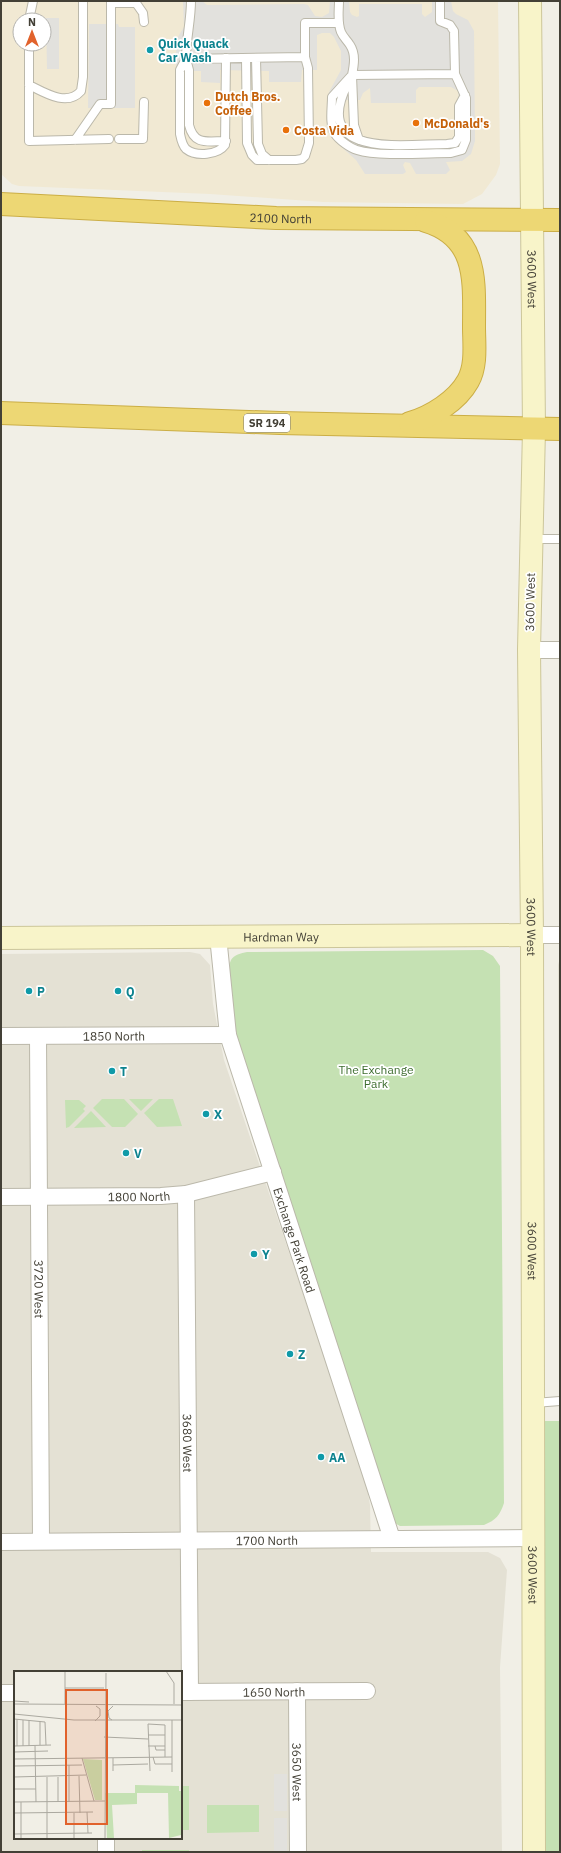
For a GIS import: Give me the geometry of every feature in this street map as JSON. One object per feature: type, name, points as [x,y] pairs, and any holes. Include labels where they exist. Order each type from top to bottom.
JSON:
[{"type":"highway","name":"2100 North","points":[[1,204],[276,218],[560,220]]},
{"type":"highway","points":[[399,426],[428,416],[451,400],[469,381],[474,363],[474,281],[471,262],[464,248],[450,233],[421,219]]},
{"type":"highway","name":"SR 194","points":[[1,413],[127,419],[560,429]]},
{"type":"street","name":"3600 West","points":[[530,1],[534,429],[529,650],[534,1404],[534,1852]]},
{"type":"street","points":[[529,650],[560,650]]},
{"type":"street","name":"Hardman Way","points":[[1,938],[560,935]]},
{"type":"street","name":"Exchange Park Road","points":[[218,936],[228,1035],[392,1539]]},
{"type":"street","name":"1850 North","points":[[1,1036],[228,1035]]},
{"type":"street","name":"3720 West","points":[[38,1036],[41,1541]]},
{"type":"street","name":"1800 North","points":[[1,1197],[162,1196],[186,1194],[273,1172]]},
{"type":"street","name":"3680 West","points":[[185,1692],[189,1540],[186,1194]]},
{"type":"street","name":"1700 North","points":[[1,1542],[533,1538]]},
{"type":"street","name":"3650 West","points":[[297,1691],[298,1852]]},
{"type":"street","name":"1650 North","points":[[185,1692],[368,1691]]},
{"type":"street","points":[[1,1693],[14,1693]]},
{"type":"street","points":[[106,1839],[106,1852]]},
{"type":"lane","points":[[31,12],[33,1]]},
{"type":"lane","points":[[29,85],[57,98],[74,97],[81,91],[83,77],[83,1]]},
{"type":"lane","points":[[191,1],[191,13],[186,39],[186,59],[189,70],[189,125],[194,138],[200,141],[226,141]]},
{"type":"lane","points":[[339,1],[339,24],[342,33],[351,46],[354,55],[352,75],[354,125],[359,140]]},
{"type":"lane","points":[[440,1],[440,21],[450,25],[454,31],[455,74],[466,98],[466,140],[462,150],[451,153],[371,153],[354,150],[335,133],[332,126],[332,97],[352,75],[455,74]]},
{"type":"lane","points":[[75,140],[100,104],[111,104],[111,2],[136,3],[143,13],[144,22]]},
{"type":"lane","points":[[246,58],[247,143],[252,155],[257,160],[302,159],[308,150],[308,68],[305,57],[305,23],[339,24]]},
{"type":"lane","points":[[29,52],[30,141],[109,140]]},
{"type":"lane","points":[[186,59],[305,57]]},
{"type":"lane","points":[[186,59],[180,70],[180,134],[182,142],[187,149],[194,153],[212,153],[218,152],[223,148],[226,141],[226,58]]},
{"type":"lane","points":[[256,58],[258,144],[262,154],[269,160]]},
{"type":"lane","points":[[352,75],[340,100],[342,126],[347,134],[369,144],[455,143],[458,137],[459,106],[465,95]]},
{"type":"lane","points":[[119,140],[143,139],[144,102]]},
{"type":"lane","points":[[532,539],[560,539]]},
{"type":"lane","points":[[534,1404],[560,1401]]},
{"type":"shaded area","points":[[1,1],[498,1],[500,164],[496,175],[482,194],[463,204],[323,202],[210,194],[19,186],[12,184],[1,174]]},
{"type":"shaded area","points":[[183,1],[202,1],[207,5],[304,4],[308,5],[315,16],[322,17],[329,13],[330,1],[349,1],[350,12],[352,15],[357,17],[359,16],[359,4],[422,4],[422,14],[425,17],[432,12],[432,1],[451,1],[453,11],[468,20],[474,31],[475,141],[471,154],[462,161],[446,162],[450,170],[446,174],[416,174],[410,163],[405,162],[403,165],[406,172],[403,174],[365,174],[356,160],[337,143],[328,98],[329,92],[341,70],[341,51],[334,37],[330,33],[322,33],[317,35],[317,70],[302,70],[301,82],[269,82],[269,71],[220,70],[220,83],[201,82],[201,71],[176,71],[176,40],[184,27]],"holes":[[[419,87],[451,87],[458,91],[463,143],[460,148],[372,148],[357,143],[342,132],[340,126],[339,100],[360,100],[363,93],[370,88],[371,103],[416,103],[416,90]]]},
{"type":"shaded area","points":[[52,18],[59,18],[59,69],[47,69],[47,52],[52,52]]},
{"type":"shaded area","points":[[89,24],[118,24],[119,27],[135,27],[135,108],[88,108]]},
{"type":"shaded area","points":[[190,952],[200,954],[210,965],[213,1004],[224,1060],[365,1477],[370,1505],[371,1552],[488,1552],[500,1558],[507,1570],[500,1667],[502,1852],[1,1852],[1,954]]},
{"type":"shaded area","points":[[560,957],[560,1134],[559,1134],[558,965]]},
{"type":"shaded area","points":[[274,1774],[287,1774],[287,1811],[274,1811]]},
{"type":"shaded area","points":[[274,1818],[287,1818],[287,1852],[274,1852]]},
{"type":"green space","name":"The Exchange Park","points":[[483,950],[493,956],[500,966],[504,1503],[497,1517],[484,1525],[400,1526],[391,1521],[234,1035],[228,975],[229,967],[231,960],[234,957],[247,952]]},
{"type":"green space","points":[[102,1099],[124,1099],[138,1114],[125,1127],[112,1127],[93,1108]]},
{"type":"green space","points":[[129,1099],[153,1099],[141,1111]]},
{"type":"green space","points":[[159,1099],[173,1099],[182,1126],[157,1127],[144,1113]]},
{"type":"green space","points":[[65,1100],[79,1100],[86,1106],[83,1109],[85,1111],[69,1127],[66,1128]]},
{"type":"green space","points":[[91,1111],[106,1127],[74,1128]]},
{"type":"green space","points":[[541,1421],[560,1421],[560,1852],[544,1852]]},
{"type":"green space","points":[[182,1786],[189,1786],[189,1830],[182,1830]]},
{"type":"green space","points":[[207,1805],[259,1805],[259,1832],[207,1833]]},
{"type":"green space","points":[[142,1850],[189,1850],[189,1852],[142,1852]]},
{"type":"place","name":"Quick Quack Car Wash","points":[[150,50]]},
{"type":"place","name":"Dutch Bros. Coffee","points":[[207,103]]},
{"type":"place","name":"McDonald's","points":[[416,123]]},
{"type":"place","name":"Costa Vida","points":[[286,130]]},
{"type":"place","name":"P","points":[[29,991]]},
{"type":"place","name":"Q","points":[[118,991]]},
{"type":"place","name":"T","points":[[112,1071]]},
{"type":"place","name":"X","points":[[206,1114]]},
{"type":"place","name":"V","points":[[126,1153]]},
{"type":"place","name":"Y","points":[[254,1254]]},
{"type":"place","name":"Z","points":[[290,1354]]},
{"type":"place","name":"AA","points":[[321,1457]]}]
